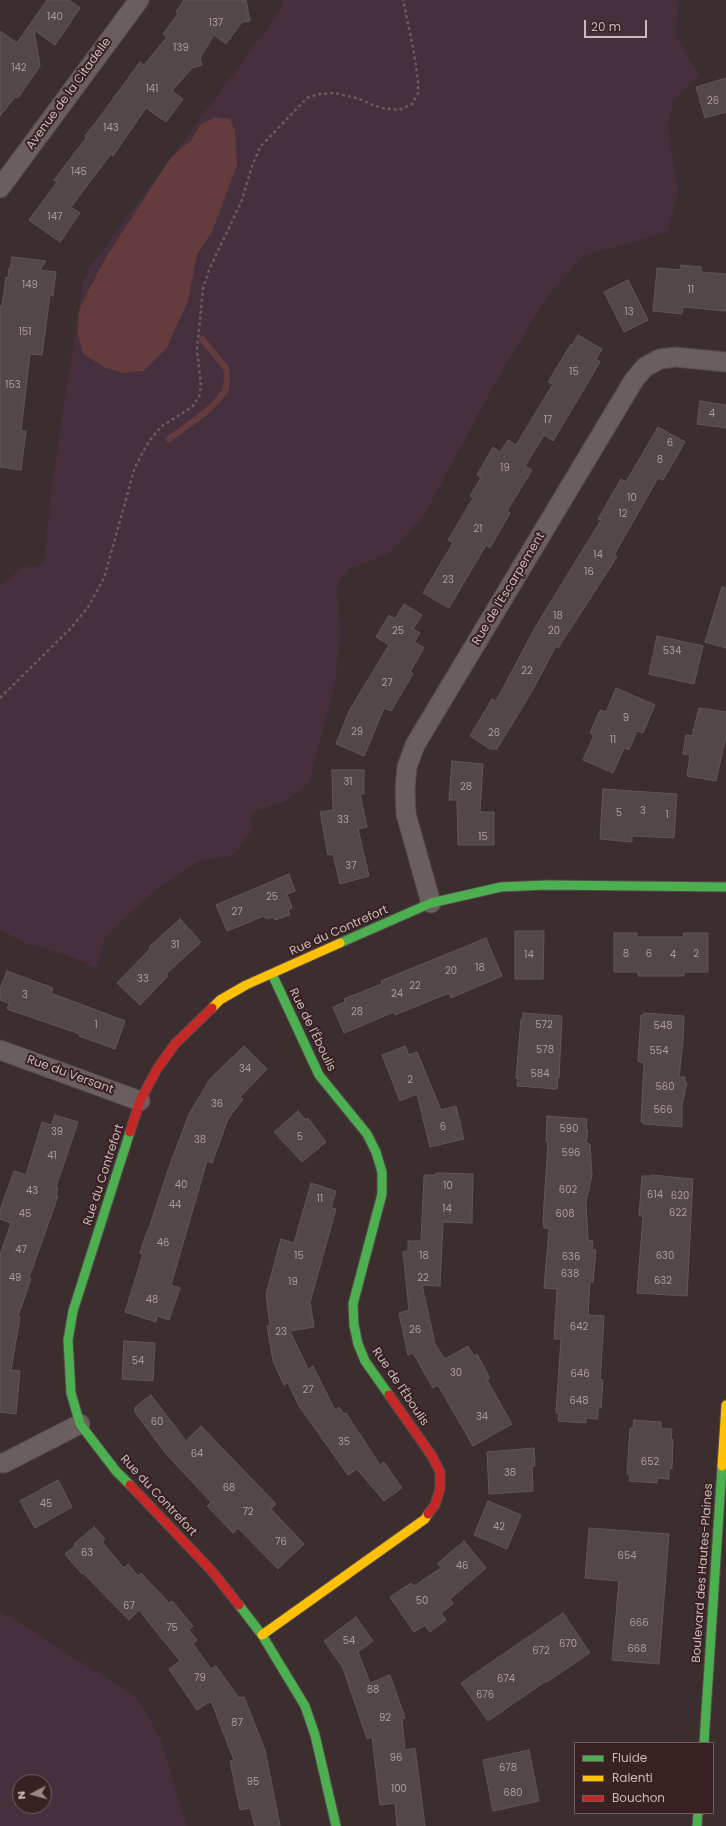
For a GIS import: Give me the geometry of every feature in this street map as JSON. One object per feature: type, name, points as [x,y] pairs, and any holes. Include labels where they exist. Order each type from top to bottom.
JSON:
[{"type":"street","name":"Avenue de la Citadelle","points":[[0,188],[139,0]]},
{"type":"street","name":"Rue de l'Escarpement","points":[[431,903],[406,814],[405,789],[407,767],[416,745],[634,380],[645,367],[660,359],[675,357],[726,362]]},
{"type":"street","name":"Rue du Contrefort","points":[[336,1826],[315,1735],[305,1706],[262,1635],[211,1570],[116,1471],[80,1424],[71,1393],[68,1340],[73,1311],[140,1101],[157,1069],[175,1044],[220,1000],[246,985],[431,903],[501,887],[547,885],[726,887]]},
{"type":"street","name":"Rue de l'Éboulis","points":[[262,1635],[424,1519],[435,1505],[440,1489],[440,1472],[432,1456],[365,1361],[358,1344],[354,1324],[353,1304],[356,1285],[382,1194],[382,1172],[376,1152],[368,1134],[333,1094],[319,1075],[272,974]]},
{"type":"street","name":"Rue du Versant","points":[[0,1050],[140,1101]]},
{"type":"street","name":"Boulevard des Hautes-Plaines","points":[[704,1742],[726,1405]]},
{"type":"street","points":[[0,1463],[4,1463],[80,1424]]},
{"type":"street","points":[[697,1826],[698,1814]]},
{"type":"path","points":[[0,698],[72,628],[88,607],[99,590],[106,573],[135,468],[149,442],[162,426],[192,407],[199,397],[200,385],[197,350],[203,288],[208,270],[242,200],[252,166],[260,147],[306,98],[319,94],[334,93],[356,98],[381,108],[398,110],[412,104],[418,93],[418,80],[403,0]]},
{"type":"shaded area","points":[[284,0],[679,0],[675,35],[699,75],[673,101],[668,126],[678,191],[668,232],[583,256],[547,296],[496,381],[423,517],[388,554],[350,568],[337,585],[340,635],[335,684],[309,782],[286,801],[250,813],[252,830],[235,854],[196,862],[152,893],[105,936],[97,968],[67,955],[24,943],[0,929],[0,586],[22,568],[44,565],[52,484],[83,281],[93,263],[280,11]]},
{"type":"shaded area","points":[[215,117],[230,119],[235,130],[237,165],[212,232],[197,254],[188,301],[166,349],[143,371],[123,373],[106,368],[83,354],[78,334],[79,311],[107,256],[170,159],[191,141],[200,125]]},
{"type":"shaded area","points":[[0,1611],[136,1697],[160,1737],[187,1826],[0,1826]]},
{"type":"building","points":[[47,0],[69,0],[80,8],[55,45],[34,30],[40,66],[18,98],[15,97],[0,116],[0,31],[17,43]]},
{"type":"building","points":[[184,0],[246,0],[250,21],[242,22],[226,44],[214,35],[200,58],[202,65],[192,68],[172,91],[183,99],[166,122],[146,108],[113,156],[111,154],[71,207],[80,213],[60,242],[29,220],[57,182],[54,180],[140,62],[144,65],[167,37],[163,34],[178,14],[176,12]]},
{"type":"building","points":[[726,78],[726,112],[705,118],[696,87]]},
{"type":"building","points":[[12,257],[46,261],[40,270],[56,272],[53,296],[50,295],[42,355],[30,354],[21,431],[26,431],[21,470],[0,467],[0,306],[2,307],[6,277],[8,278]]},
{"type":"building","points":[[681,265],[701,267],[701,272],[726,274],[726,311],[683,307],[682,314],[653,311],[657,268],[681,270]]},
{"type":"building","points":[[628,280],[648,320],[624,332],[604,292]]},
{"type":"building","points":[[578,335],[602,349],[596,359],[600,362],[553,441],[544,435],[525,466],[532,470],[507,511],[510,513],[490,548],[486,545],[449,608],[423,593],[453,543],[448,540],[473,498],[470,496],[481,478],[477,475],[493,447],[500,452],[508,440],[516,445],[553,384],[548,382]]},
{"type":"building","points":[[700,401],[726,405],[726,428],[697,424]]},
{"type":"building","points":[[658,427],[685,442],[663,480],[658,478],[614,555],[617,557],[558,648],[556,646],[531,693],[497,749],[490,749],[470,736],[492,699],[496,701],[536,626],[601,520],[598,519],[621,479],[626,482]]},
{"type":"building","points":[[722,587],[726,588],[726,648],[705,642]]},
{"type":"building","points":[[404,604],[422,615],[413,629],[420,633],[414,642],[424,648],[410,672],[413,674],[391,711],[384,708],[364,756],[336,744],[349,711],[389,645],[376,637],[389,615],[395,619]]},
{"type":"building","points":[[657,636],[703,646],[694,684],[649,674]]},
{"type":"building","points":[[616,688],[655,705],[643,733],[637,731],[629,750],[624,748],[613,773],[583,760],[594,735],[590,733],[600,710],[606,712]]},
{"type":"building","points":[[699,708],[726,712],[726,736],[716,781],[687,776],[690,755],[683,754],[686,735],[692,736]]},
{"type":"building","points":[[452,761],[483,764],[480,812],[494,812],[494,845],[458,845],[457,800],[449,800]]},
{"type":"building","points":[[332,770],[364,770],[364,794],[360,794],[367,827],[358,829],[369,876],[340,884],[333,854],[328,855],[320,812],[333,810]]},
{"type":"building","points":[[603,789],[677,794],[674,838],[632,836],[632,842],[600,839]]},
{"type":"building","points":[[289,874],[295,891],[287,894],[292,908],[288,910],[290,915],[275,920],[273,917],[266,919],[264,916],[227,931],[216,905]]},
{"type":"building","points":[[180,919],[201,942],[166,974],[168,976],[140,1005],[117,983],[150,949],[149,947]]},
{"type":"building","points":[[515,931],[544,931],[543,979],[515,979]]},
{"type":"building","points":[[614,933],[637,933],[637,937],[683,937],[684,933],[708,933],[708,972],[684,972],[684,976],[638,976],[638,972],[614,972]]},
{"type":"building","points":[[486,938],[502,976],[451,998],[449,993],[395,1015],[394,1012],[344,1033],[333,1007],[345,1002],[344,999],[382,984],[381,981]]},
{"type":"building","points":[[7,971],[53,988],[51,993],[125,1021],[115,1049],[79,1036],[80,1034],[7,1009],[9,1003],[0,1000],[0,989]]},
{"type":"building","points":[[523,1013],[562,1016],[559,1078],[558,1077],[557,1089],[517,1086],[518,1078],[516,1078],[521,1019],[523,1019]]},
{"type":"building","points":[[644,1013],[684,1016],[679,1077],[685,1077],[685,1083],[687,1083],[682,1105],[682,1127],[643,1124],[643,1122],[641,1122],[644,1063],[638,1061],[641,1015],[644,1015]]},
{"type":"building","points":[[244,1046],[267,1069],[240,1097],[243,1099],[228,1119],[212,1163],[207,1161],[171,1285],[180,1288],[169,1320],[157,1316],[156,1322],[125,1312],[143,1254],[140,1253],[147,1231],[189,1114],[210,1079]]},
{"type":"building","points":[[405,1046],[409,1055],[417,1052],[441,1110],[456,1106],[464,1139],[430,1147],[417,1094],[400,1101],[382,1055]]},
{"type":"building","points":[[298,1111],[306,1120],[308,1118],[326,1142],[302,1162],[274,1132]]},
{"type":"building","points":[[55,1115],[78,1122],[56,1187],[58,1188],[56,1195],[58,1196],[29,1278],[31,1279],[18,1316],[20,1317],[11,1370],[20,1371],[16,1414],[0,1412],[0,1255],[11,1223],[0,1219],[0,1210],[14,1171],[26,1175],[42,1122],[51,1125]]},
{"type":"building","points":[[547,1116],[587,1119],[586,1130],[588,1130],[586,1143],[590,1144],[592,1175],[586,1202],[588,1240],[593,1241],[592,1250],[596,1250],[593,1282],[590,1282],[588,1315],[604,1316],[600,1379],[603,1380],[601,1408],[598,1408],[598,1419],[586,1418],[586,1423],[558,1421],[559,1414],[556,1413],[561,1339],[554,1339],[557,1289],[544,1288],[549,1228],[544,1228],[543,1220],[548,1142],[546,1141]]},
{"type":"building","points":[[436,1173],[473,1174],[472,1223],[443,1222],[440,1286],[422,1285],[435,1344],[445,1359],[468,1346],[474,1356],[477,1354],[490,1378],[487,1380],[512,1424],[473,1446],[438,1385],[433,1388],[413,1353],[408,1355],[399,1313],[409,1310],[403,1252],[408,1251],[408,1241],[421,1241],[424,1175],[436,1175]]},
{"type":"building","points":[[652,1175],[693,1179],[687,1296],[637,1293],[643,1216],[639,1216],[642,1176]]},
{"type":"building","points":[[311,1183],[336,1191],[331,1208],[336,1209],[310,1302],[314,1327],[290,1331],[308,1369],[313,1366],[335,1410],[339,1407],[344,1414],[346,1413],[380,1465],[384,1462],[402,1488],[384,1501],[357,1469],[348,1475],[299,1406],[288,1383],[284,1385],[273,1361],[267,1326],[270,1326],[266,1294],[281,1239],[294,1243]]},
{"type":"building","points":[[124,1341],[155,1343],[153,1381],[122,1379]]},
{"type":"building","points":[[151,1395],[186,1441],[201,1426],[276,1504],[271,1509],[304,1544],[278,1569],[238,1528],[233,1533],[207,1506],[211,1502],[166,1454],[134,1411],[136,1410],[134,1408]]},
{"type":"building","points":[[634,1420],[661,1422],[661,1428],[672,1429],[672,1469],[669,1468],[669,1479],[657,1478],[657,1483],[629,1481],[630,1474],[627,1474],[630,1428],[633,1428]]},
{"type":"building","points":[[534,1448],[535,1466],[532,1466],[533,1491],[489,1494],[487,1452]]},
{"type":"building","points":[[58,1480],[72,1507],[35,1528],[20,1501]]},
{"type":"building","points":[[488,1501],[521,1515],[507,1549],[474,1535]]},
{"type":"building","points":[[94,1527],[105,1539],[102,1542],[124,1568],[128,1564],[138,1576],[141,1573],[169,1603],[172,1601],[193,1626],[189,1630],[197,1640],[193,1644],[211,1669],[216,1666],[239,1698],[244,1697],[265,1750],[280,1826],[255,1826],[250,1808],[240,1810],[230,1761],[234,1760],[211,1701],[197,1710],[169,1669],[180,1661],[139,1610],[129,1620],[83,1573],[82,1574],[65,1554]]},
{"type":"building","points":[[589,1528],[669,1534],[659,1664],[612,1660],[619,1581],[585,1578]]},
{"type":"building","points":[[464,1541],[486,1568],[450,1599],[453,1604],[441,1613],[446,1620],[430,1632],[425,1625],[414,1632],[390,1597],[411,1583],[414,1586],[441,1568],[438,1563]]},
{"type":"building","points":[[563,1613],[590,1653],[488,1721],[461,1683]]},
{"type":"building","points":[[356,1617],[373,1641],[358,1652],[370,1683],[390,1675],[405,1718],[402,1719],[405,1750],[415,1748],[425,1826],[397,1826],[395,1803],[380,1805],[372,1737],[367,1739],[343,1668],[324,1641]]},
{"type":"building","points":[[529,1750],[539,1801],[493,1811],[483,1760]]},
{"type":"waterway","points":[[169,439],[206,412],[219,399],[226,389],[226,368],[202,339]]},
{"type":"traffic: fast","points":[[340,943],[431,903],[501,887],[547,885],[726,887]]},
{"type":"traffic: fast","points":[[272,974],[319,1075],[367,1134],[376,1152],[382,1172],[382,1194],[353,1304],[354,1325],[358,1344],[365,1361],[389,1395]]},
{"type":"traffic: fast","points":[[130,1132],[73,1311],[68,1340],[71,1393],[80,1424],[116,1471],[130,1485]]},
{"type":"traffic: fast","points":[[704,1742],[722,1466]]},
{"type":"traffic: fast","points":[[239,1605],[262,1635],[305,1706],[315,1735],[336,1826]]},
{"type":"traffic: fast","points":[[697,1826],[698,1814]]},
{"type":"traffic: slow","points":[[212,1008],[220,1000],[246,985],[340,943]]},
{"type":"traffic: slow","points":[[722,1466],[726,1405]]},
{"type":"traffic: slow","points":[[262,1635],[425,1519],[428,1514]]},
{"type":"traffic: jam","points":[[130,1132],[140,1101],[157,1069],[175,1044],[212,1008]]},
{"type":"traffic: jam","points":[[389,1395],[432,1456],[440,1472],[440,1489],[435,1505],[428,1514]]},
{"type":"traffic: jam","points":[[130,1485],[211,1570],[239,1605]]}]
